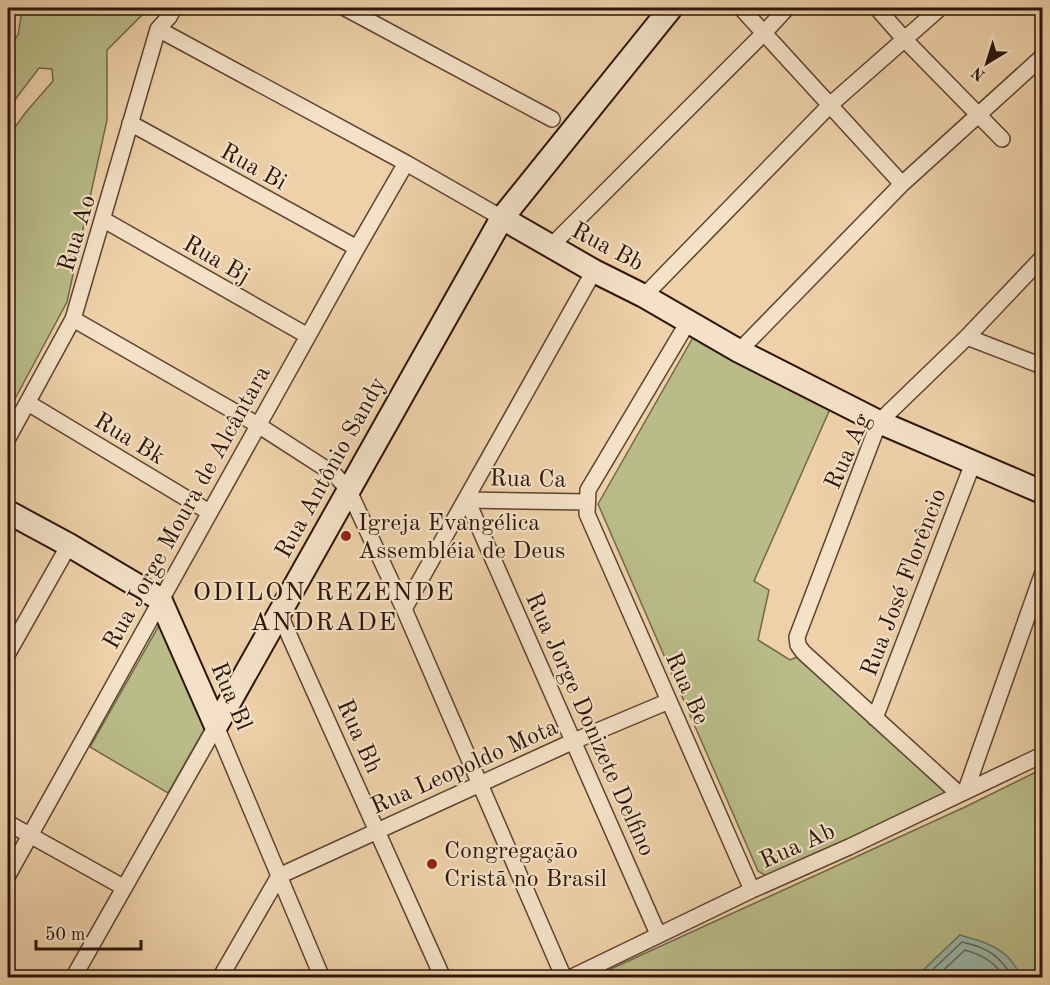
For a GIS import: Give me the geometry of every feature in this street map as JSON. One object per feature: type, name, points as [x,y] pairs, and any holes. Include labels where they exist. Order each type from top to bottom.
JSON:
[{"type":"street","points":[[158,29],[174,8]]},
{"type":"street","points":[[345,8],[552,119]]},
{"type":"street","name":"Rua Antônio Sandy","points":[[73,978],[502,218],[670,8]]},
{"type":"street","points":[[741,8],[902,184]]},
{"type":"street","points":[[551,246],[787,8]]},
{"type":"street","points":[[877,8],[905,40],[1002,139]]},
{"type":"street","points":[[644,296],[831,104],[940,8]]},
{"type":"street","name":"Rua Ao","points":[[8,438],[73,319],[104,220],[158,29]]},
{"type":"street","name":"Rua Bb","points":[[158,29],[406,163],[739,351],[879,422],[1042,492]]},
{"type":"street","points":[[739,351],[902,184],[981,115],[1042,57]]},
{"type":"street","name":"Rua Bi","points":[[130,123],[357,248]]},
{"type":"street","name":"Rua Jorge Moura de Alcântara","points":[[8,875],[160,599],[406,163]]},
{"type":"street","name":"Rua Bj","points":[[104,220],[308,336]]},
{"type":"street","name":"Rua Ag","points":[[875,718],[802,652],[797,637],[879,422],[1042,258]]},
{"type":"street","points":[[404,609],[594,271]]},
{"type":"street","points":[[73,319],[258,424],[334,474],[348,489],[404,609],[564,978]]},
{"type":"street","points":[[587,502],[588,490],[688,322]]},
{"type":"street","points":[[966,337],[1042,366]]},
{"type":"street","name":"Rua Bk","points":[[28,403],[209,512]]},
{"type":"street","name":"Rua José Florêncio","points":[[875,718],[973,463]]},
{"type":"street","name":"Rua Ca","points":[[467,500],[587,502]]},
{"type":"street","name":"Rua Jorge Donizete Delfino","points":[[467,500],[658,934]]},
{"type":"street","name":"Rua Be","points":[[587,502],[587,514],[752,890]]},
{"type":"street","points":[[8,512],[69,544],[160,599]]},
{"type":"street","points":[[8,653],[69,544]]},
{"type":"street","points":[[875,718],[962,792],[1042,575]]},
{"type":"street","name":"Rua Bl","points":[[160,599],[322,978]]},
{"type":"street","name":"Rua Bh","points":[[279,613],[443,978]]},
{"type":"street","name":"Rua Leopoldo Mota","points":[[279,876],[574,741],[669,701]]},
{"type":"street","name":"Rua Ab","points":[[570,978],[658,934],[849,847],[1042,754]]},
{"type":"street","points":[[8,823],[123,887]]},
{"type":"street","points":[[220,978],[279,876]]},
{"type":"green space","points":[[29,8],[149,8],[107,50],[107,120],[67,302],[8,412],[8,233],[14,219],[8,208],[8,137],[53,81],[52,69],[39,68],[8,113],[8,48],[18,35],[22,10]]},
{"type":"green space","points":[[695,334],[830,409],[754,581],[769,590],[758,640],[790,660],[797,657],[952,793],[768,877],[758,871],[598,504]]},
{"type":"green space","points":[[165,615],[210,719],[168,793],[90,747]]},
{"type":"green space","points":[[1042,769],[1042,977],[1028,977],[1018,973],[1008,958],[960,935],[916,977],[591,978],[965,807]]},
{"type":"water","points":[[960,935],[997,949],[1008,957],[1018,971],[1028,977],[916,977]]},
{"type":"place","name":"Igreja Evangélica Assembléia de Deus","points":[[346,536]]},
{"type":"place","name":"Congregação Cristã no Brasil","points":[[432,864]]},
{"type":"district","name":"ODILON REZENDE ANDRADE","points":[[324,606]]}]
